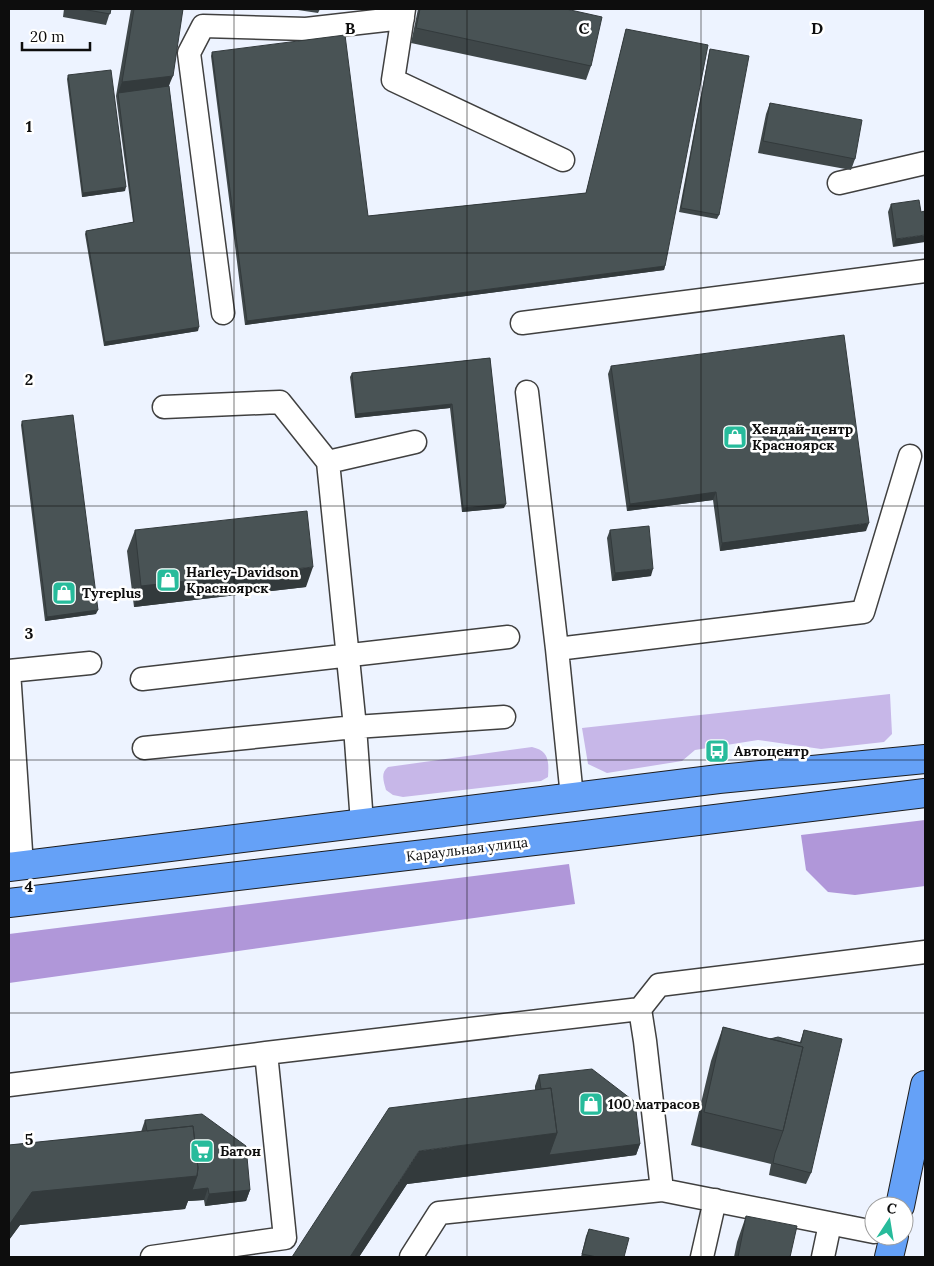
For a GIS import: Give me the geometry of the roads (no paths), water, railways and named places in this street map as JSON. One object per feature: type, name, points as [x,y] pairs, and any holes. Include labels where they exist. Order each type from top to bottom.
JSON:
[{"type":"main road","points":[[16,867],[719,779],[925,758]]},
{"type":"main road","name":"Караульная улица","points":[[9,903],[925,793]]},
{"type":"main road","points":[[902,1196],[922,1114],[925,1085]]},
{"type":"lane","points":[[223,313],[189,53],[203,26],[306,29],[403,14],[393,80],[563,160]]},
{"type":"lane","points":[[839,183],[925,163]]},
{"type":"lane","points":[[522,323],[925,271]]},
{"type":"lane","points":[[527,392],[557,648],[572,797]]},
{"type":"lane","points":[[164,407],[280,402],[328,462],[355,727],[362,823]]},
{"type":"lane","points":[[328,462],[415,442]]},
{"type":"lane","points":[[557,648],[863,612],[910,456]]},
{"type":"lane","points":[[142,679],[508,637]]},
{"type":"lane","points":[[16,867],[9,671],[90,663]]},
{"type":"lane","points":[[144,748],[355,727],[504,717]]},
{"type":"lane","points":[[9,1085],[640,1009],[659,985],[925,952]]},
{"type":"lane","points":[[640,1009],[662,1190]]},
{"type":"lane","points":[[152,1257],[285,1238],[266,1053]]},
{"type":"lane","points":[[411,1257],[439,1213],[662,1190],[864,1230]]},
{"type":"lane","points":[[702,1257],[715,1200]]},
{"type":"lane","points":[[823,1257],[830,1224]]},
{"type":"place","name":"Хендай-центр Красноярск","points":[[735,437]]},
{"type":"place","name":"Harley-Davidson Красноярск","points":[[168,580]]},
{"type":"place","name":"Tyreplus","points":[[64,593]]},
{"type":"place","name":"Автоцентр","points":[[717,751]]},
{"type":"place","name":"100 матрасов","points":[[591,1104]]},
{"type":"place","name":"Батон","points":[[202,1151]]}]
